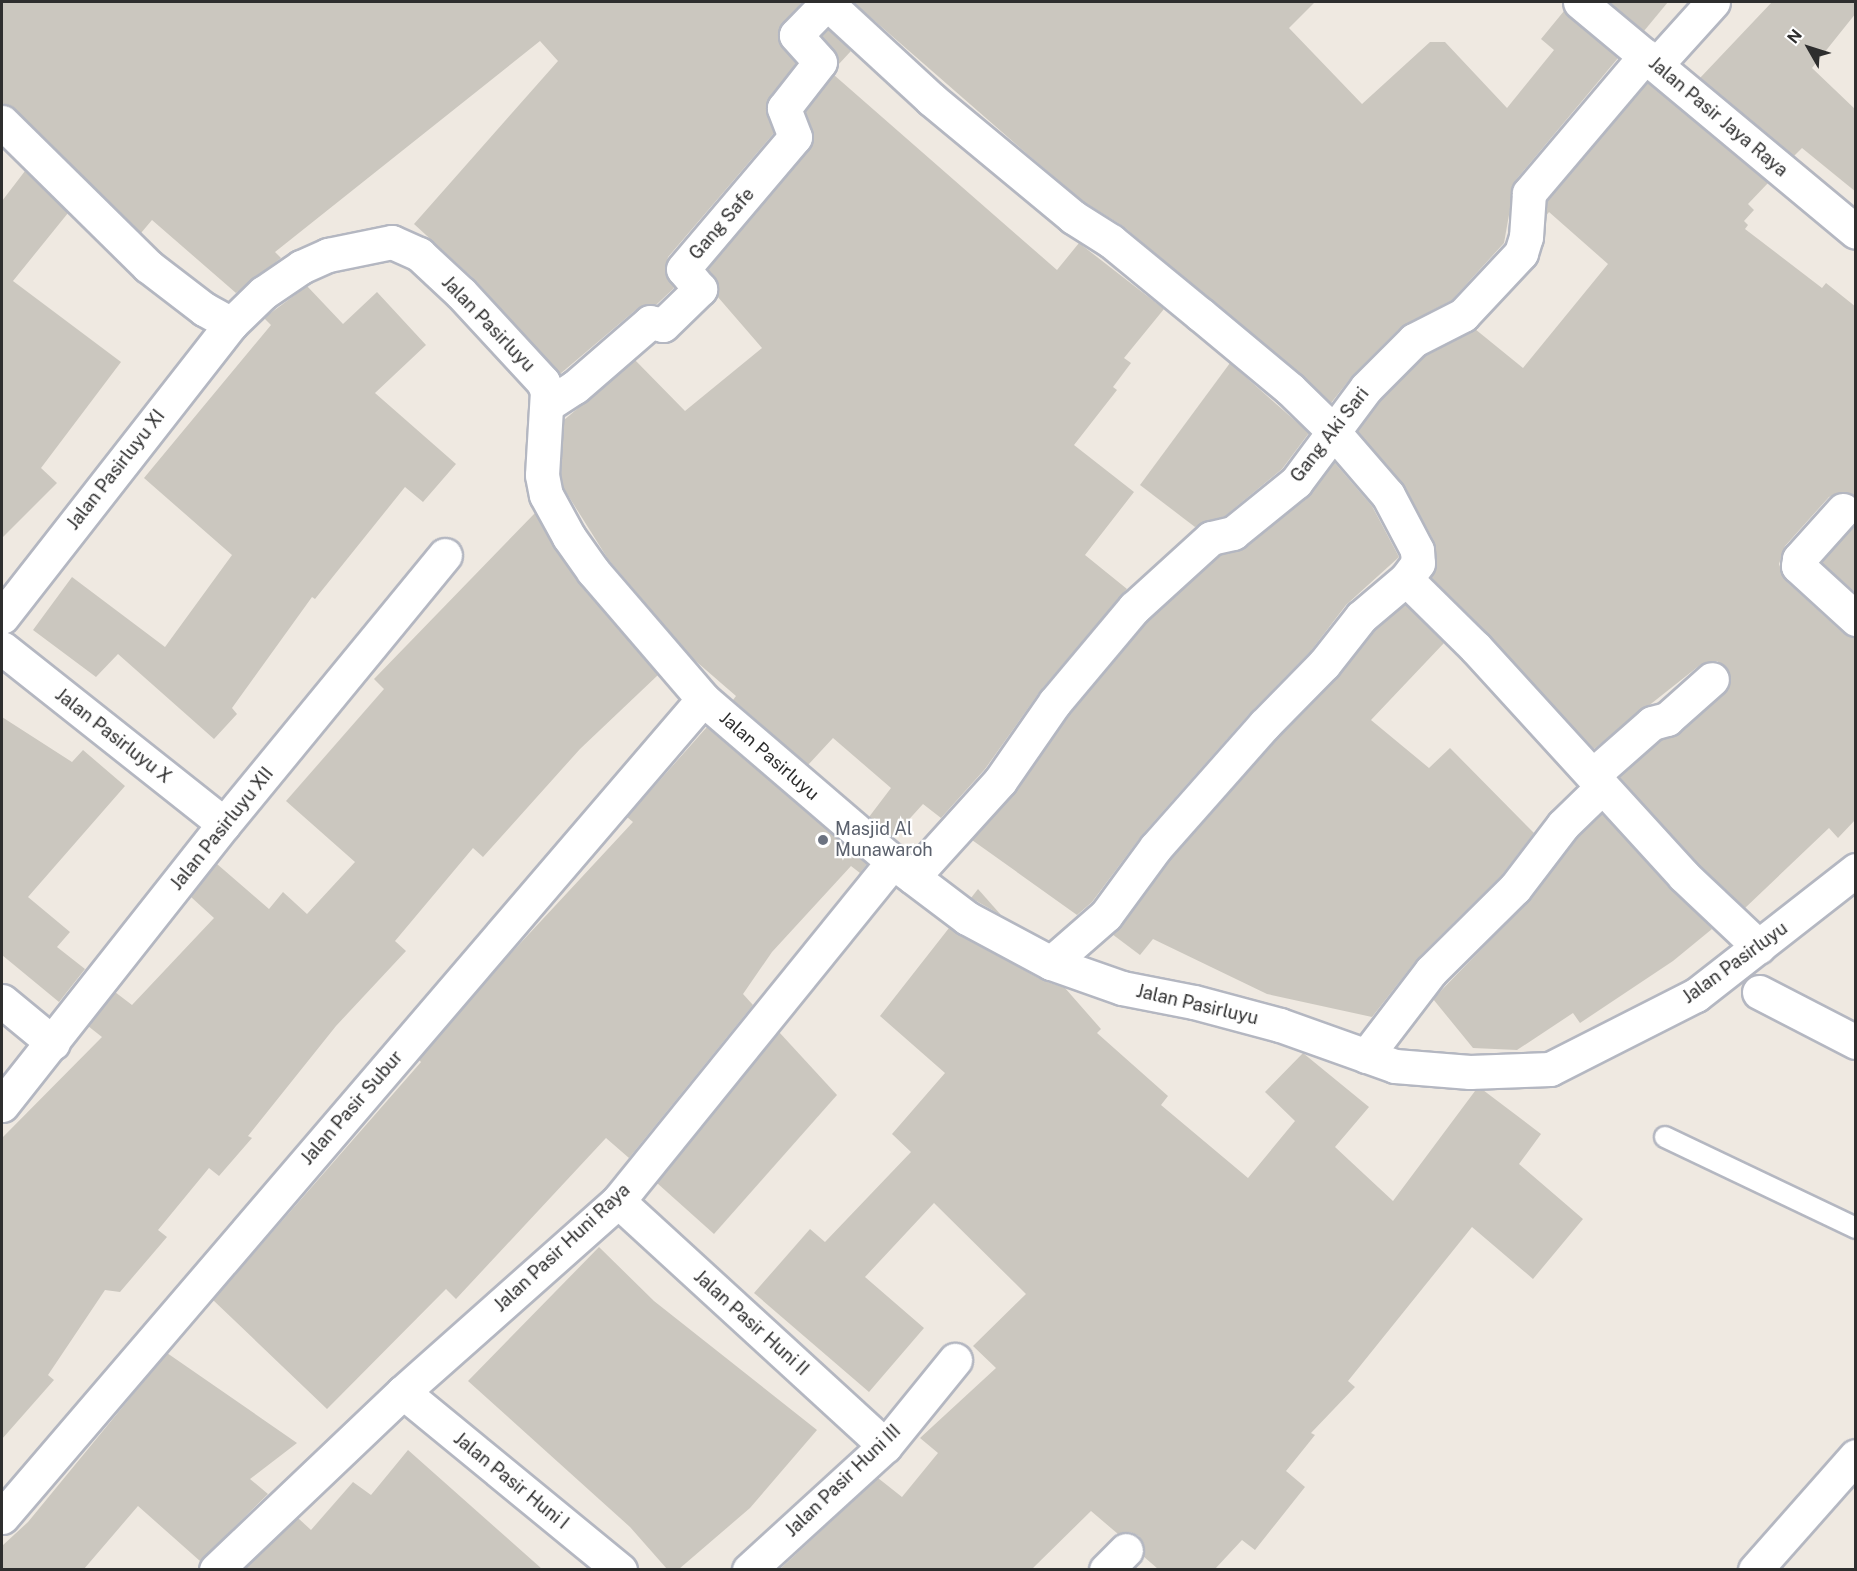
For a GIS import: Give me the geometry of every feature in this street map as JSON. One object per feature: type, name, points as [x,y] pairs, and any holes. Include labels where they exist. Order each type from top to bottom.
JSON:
[{"type":"street","name":"Gang Safe","points":[[547,405],[575,387],[650,322],[663,325],[700,289],[683,269],[794,140],[784,108],[820,62],[796,34],[827,2]]},
{"type":"street","points":[[827,2],[931,99],[1073,217],[1111,242],[1290,389],[1331,429],[1388,495],[1417,550],[1418,563],[1406,579],[1361,617],[1324,664],[1264,725],[1156,847],[1106,915],[1050,963]]},
{"type":"street","name":"Jalan Pasir Jaya Raya","points":[[1580,2],[1856,232]]},
{"type":"street","name":"Gang Aki Sari","points":[[903,869],[1000,781],[1054,702],[1134,608],[1211,538],[1233,532],[1296,482],[1331,429],[1414,340],[1463,315],[1521,253],[1529,193],[1650,60],[1713,2]]},
{"type":"street","points":[[3,128],[40,157],[74,196],[148,266],[204,309],[231,324]]},
{"type":"street","name":"Jalan Pasirluyu","points":[[231,324],[263,293],[301,267],[328,255],[392,242],[418,254],[517,352],[543,382],[547,405],[543,487],[569,537],[703,699],[903,869],[967,918],[1050,963],[1122,988],[1194,1002],[1280,1025],[1395,1066],[1459,1071],[1550,1069],[1696,994],[1856,870]]},
{"type":"street","name":"Jalan Pasirluyu XI","points":[[2,617],[231,324]]},
{"type":"street","points":[[1843,510],[1799,559],[1798,566],[1856,619]]},
{"type":"street","name":"Jalan Pasirluyu XII","points":[[2,1105],[224,824],[445,555]]},
{"type":"street","points":[[1406,579],[1597,781],[1759,947]]},
{"type":"street","name":"Jalan Pasirluyu X","points":[[2,648],[224,824]]},
{"type":"street","points":[[1366,1056],[1431,971],[1515,888],[1597,781],[1652,723],[1667,719],[1712,679]]},
{"type":"street","name":"Jalan Pasir Subur","points":[[2,1517],[703,699]]},
{"type":"street","name":"Jalan Pasir Huni Raya","points":[[216,1569],[403,1392],[618,1201],[903,869]]},
{"type":"street","points":[[1759,992],[1856,1042]]},
{"type":"street","points":[[2,1001],[53,1043]]},
{"type":"street","name":"Jalan Pasir Huni II","points":[[618,1201],[885,1446]]},
{"type":"street","name":"Jalan Pasir Huni III","points":[[749,1569],[885,1446],[956,1360]]},
{"type":"street","name":"Jalan Pasir Huni I","points":[[403,1392],[620,1569]]},
{"type":"street","points":[[1755,1569],[1856,1456]]},
{"type":"lane","points":[[1665,1137],[1856,1228]]},
{"type":"building","points":[[2,2],[802,2],[778,31],[782,47],[796,63],[766,105],[774,133],[668,257],[665,273],[674,288],[657,304],[638,308],[560,374],[475,280],[414,224],[558,61],[540,41],[275,252],[281,258],[236,293],[152,220],[141,233],[15,109],[2,103]]},
{"type":"building","points":[[853,2],[1315,2],[1289,28],[1362,104],[1430,42],[1445,42],[1507,108],[1554,50],[1541,39],[1564,11],[1618,58],[1515,181],[1504,243],[1452,300],[1401,327],[1353,375],[1331,403],[1123,226],[1084,202]]},
{"type":"building","points":[[1609,2],[1668,2],[1644,31]]},
{"type":"building","points":[[1772,2],[1856,2],[1856,13],[1812,68],[1856,110],[1856,192],[1802,148],[1794,156],[1700,78]]},
{"type":"building","points":[[828,29],[851,51],[838,65],[834,50],[822,36]]},
{"type":"building","points":[[834,75],[1057,270],[1079,243],[1164,309],[1124,358],[1131,363],[1113,387],[1117,390],[1074,445],[1134,492],[1085,555],[1127,589],[1041,690],[985,769],[941,818],[923,804],[893,837],[869,817],[891,788],[833,738],[808,765],[733,700],[736,696],[691,657],[608,559],[564,489],[561,474],[564,420],[635,360],[685,411],[762,348],[717,296],[718,285],[708,269],[810,149],[813,131],[805,111]]},
{"type":"building","points":[[1647,82],[1768,183],[1748,204],[1754,210],[1744,221],[1748,225],[1745,229],[1822,288],[1826,283],[1856,307],[1856,496],[1846,492],[1829,497],[1785,546],[1779,564],[1785,580],[1843,633],[1856,637],[1856,819],[1838,838],[1829,828],[1745,908],[1697,863],[1619,777],[1661,740],[1679,733],[1724,693],[1730,684],[1726,667],[1717,661],[1700,665],[1594,749],[1431,577],[1437,562],[1434,541],[1402,483],[1357,431],[1380,400],[1425,355],[1475,329],[1523,368],[1608,264],[1549,212],[1546,216],[1547,200]]},
{"type":"building","points":[[25,171],[68,213],[13,281],[121,362],[41,468],[57,483],[2,538],[2,201]]},
{"type":"building","points":[[307,286],[343,324],[377,292],[426,345],[375,393],[456,464],[423,502],[405,487],[315,599],[312,597],[232,708],[237,714],[214,739],[118,654],[96,677],[33,630],[72,577],[165,647],[232,555],[144,478],[271,325],[264,318]]},
{"type":"building","points":[[1230,363],[1309,433],[1282,469],[1225,516],[1195,527],[1140,485]]},
{"type":"building","points":[[1334,462],[1372,506],[1399,557],[1346,605],[1310,652],[1250,713],[1142,835],[1092,902],[1077,915],[972,840],[1014,793],[1070,713],[1148,621],[1220,555],[1245,548],[1308,497]]},
{"type":"building","points":[[535,513],[578,582],[658,675],[580,749],[483,857],[473,848],[395,941],[406,951],[336,1026],[248,1136],[252,1138],[219,1176],[209,1168],[158,1230],[167,1237],[120,1292],[105,1290],[48,1375],[54,1380],[2,1439],[2,1138],[102,1037],[88,1026],[115,992],[132,1005],[214,918],[191,897],[217,864],[269,909],[283,892],[307,914],[355,862],[286,801],[384,689],[374,679]]},
{"type":"building","points":[[1856,524],[1856,593],[1821,562]]},
{"type":"building","points":[[1405,604],[1444,643],[1371,720],[1429,768],[1450,748],[1534,833],[1501,876],[1418,958],[1372,1017],[1267,994],[1153,939],[1140,955],[1112,934],[1171,859],[1278,738],[1337,677],[1375,630]]},
{"type":"building","points":[[2,717],[72,762],[83,750],[125,786],[28,897],[70,932],[57,947],[85,969],[59,1002],[2,955]]},
{"type":"building","points":[[707,727],[867,864],[860,873],[851,866],[772,952],[743,994],[753,1005],[629,1158],[606,1138],[456,1299],[446,1289],[327,1409],[213,1300],[421,1062],[419,1060],[489,977],[633,822],[627,817]]},
{"type":"building","points":[[1602,814],[1712,929],[1673,961],[1580,1023],[1573,1013],[1517,1050],[1473,1048],[1433,999],[1528,901],[1577,837]]},
{"type":"building","points":[[978,889],[1001,915],[971,898]]},
{"type":"building","points":[[949,928],[1042,980],[1065,988],[1101,1029],[1097,1033],[1168,1096],[1161,1105],[1248,1178],[1295,1121],[1265,1092],[1303,1053],[1369,1107],[1335,1147],[1393,1201],[1475,1091],[1483,1090],[1541,1134],[1519,1164],[1583,1219],[1533,1279],[1472,1227],[1348,1381],[1355,1387],[1311,1433],[1315,1435],[1286,1471],[1305,1487],[1255,1550],[1242,1540],[1215,1569],[1158,1569],[1143,1556],[1144,1546],[1139,1536],[1130,1532],[1118,1534],[1091,1511],[1032,1569],[780,1569],[878,1478],[902,1497],[938,1453],[920,1438],[996,1368],[973,1346],[1026,1294],[934,1203],[865,1277],[924,1328],[869,1392],[754,1293],[810,1229],[825,1242],[911,1152],[892,1134],[945,1073],[880,1016]]},
{"type":"building","points":[[779,1032],[837,1095],[714,1234],[657,1183]]},
{"type":"building","points":[[599,1247],[654,1301],[817,1430],[750,1508],[679,1569],[667,1569],[630,1527],[468,1381]]},
{"type":"building","points":[[167,1353],[297,1443],[250,1479],[268,1494],[200,1561],[138,1506],[84,1569],[2,1569],[2,1546],[28,1522]]},
{"type":"building","points":[[408,1450],[542,1569],[244,1569],[298,1518],[311,1530],[353,1482],[371,1495]]},
{"type":"place","name":"Masjid Al Munawaroh","points":[[823,840]]}]
